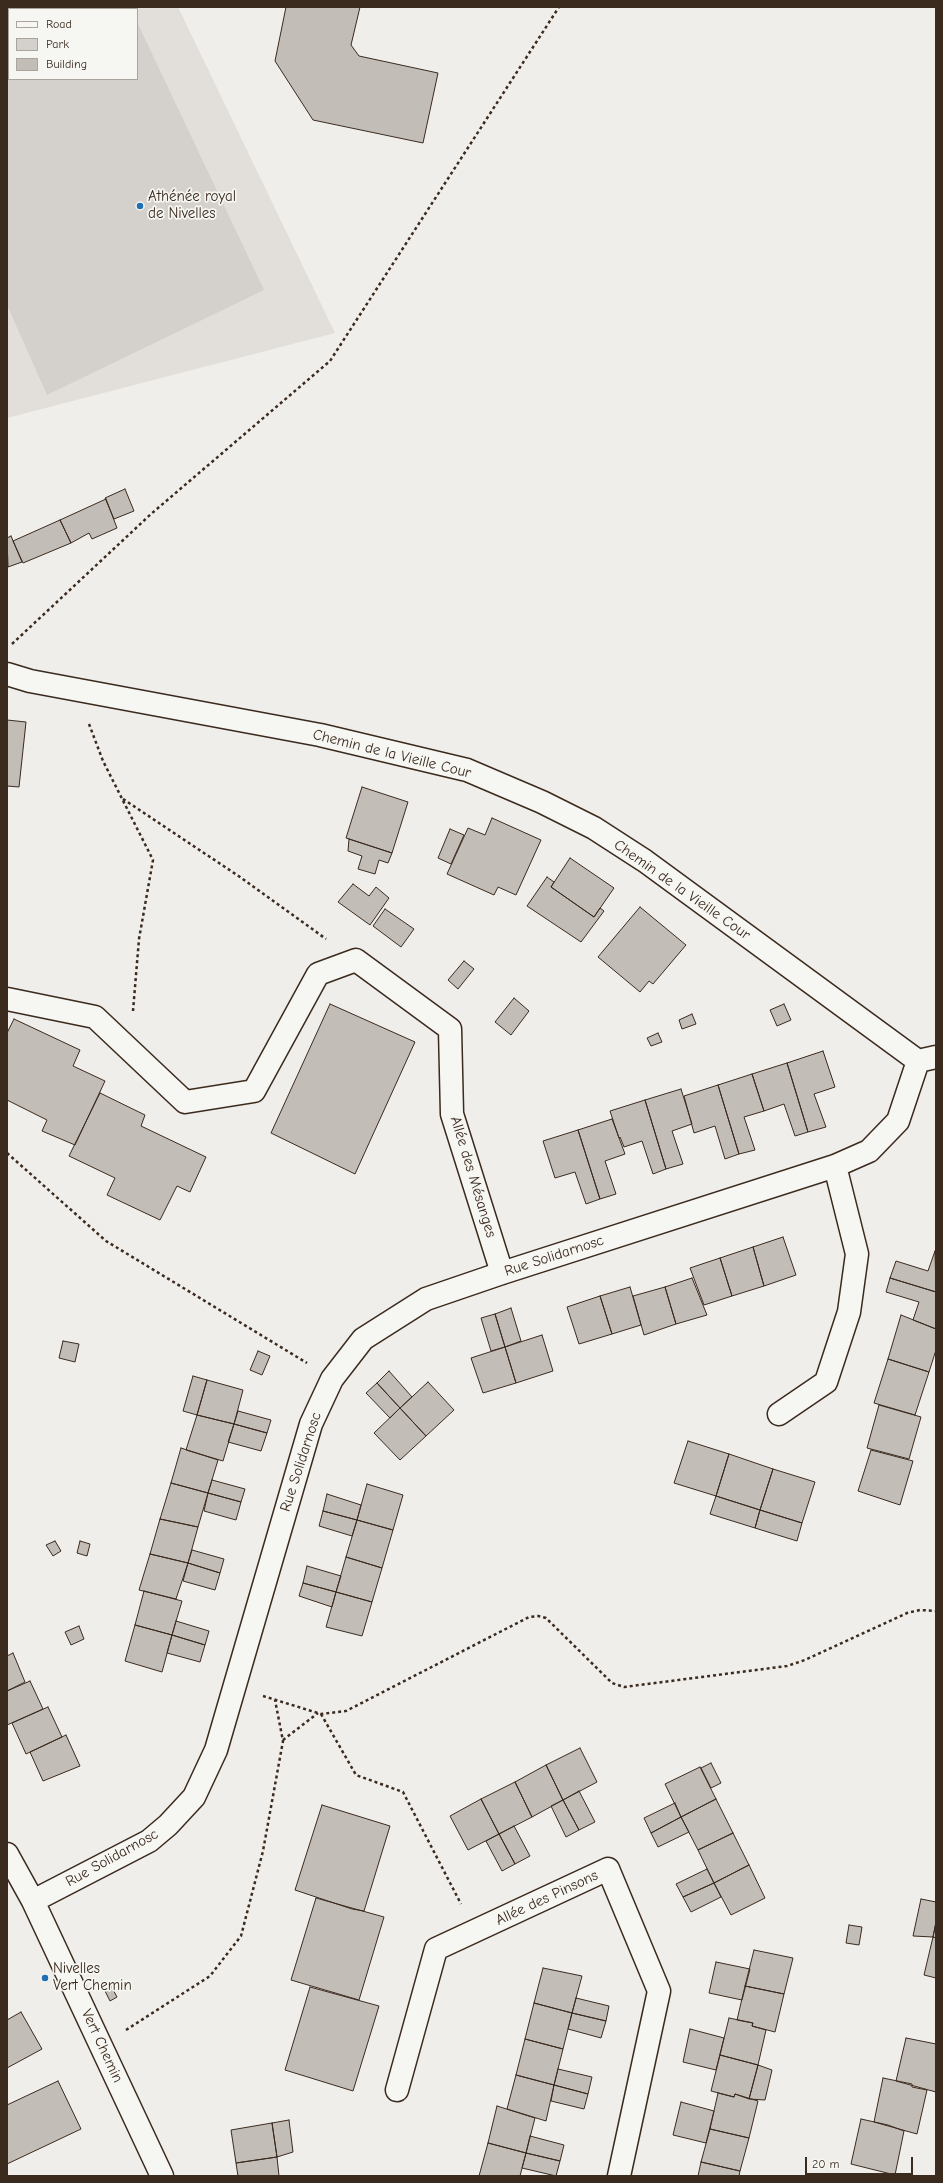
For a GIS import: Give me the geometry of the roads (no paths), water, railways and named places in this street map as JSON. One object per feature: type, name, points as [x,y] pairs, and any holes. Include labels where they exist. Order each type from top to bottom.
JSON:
[{"type":"street","name":"Chemin de la Vieille Cour","points":[[7,674],[30,681],[320,735],[430,760],[466,770],[542,802],[594,828],[645,861],[927,1059]]},
{"type":"street","name":"Allée des Mésanges","points":[[7,999],[94,1017],[185,1102],[254,1091],[318,974],[356,960],[450,1029],[452,1114],[502,1273]]},
{"type":"street","name":"Rue Solidarnosc","points":[[33,1901],[149,1841],[168,1825],[194,1797],[216,1750],[233,1687],[311,1424],[332,1379],[363,1339],[426,1299],[502,1273],[835,1166],[869,1151],[898,1122],[927,1059]]},
{"type":"street","points":[[779,1414],[826,1382],[849,1312],[857,1254],[835,1166]]},
{"type":"street","name":"Vert Chemin","points":[[7,1854],[33,1901],[102,2045],[162,2176]]},
{"type":"street","name":"Allée des Pinsons","points":[[397,2090],[436,1949],[608,1869],[659,1991],[619,2176]]},
{"type":"place","name":"Athénée royal de Nivelles","points":[[140,206]]},
{"type":"place","name":"Nivelles Vert Chemin","points":[[45,1978]]}]
